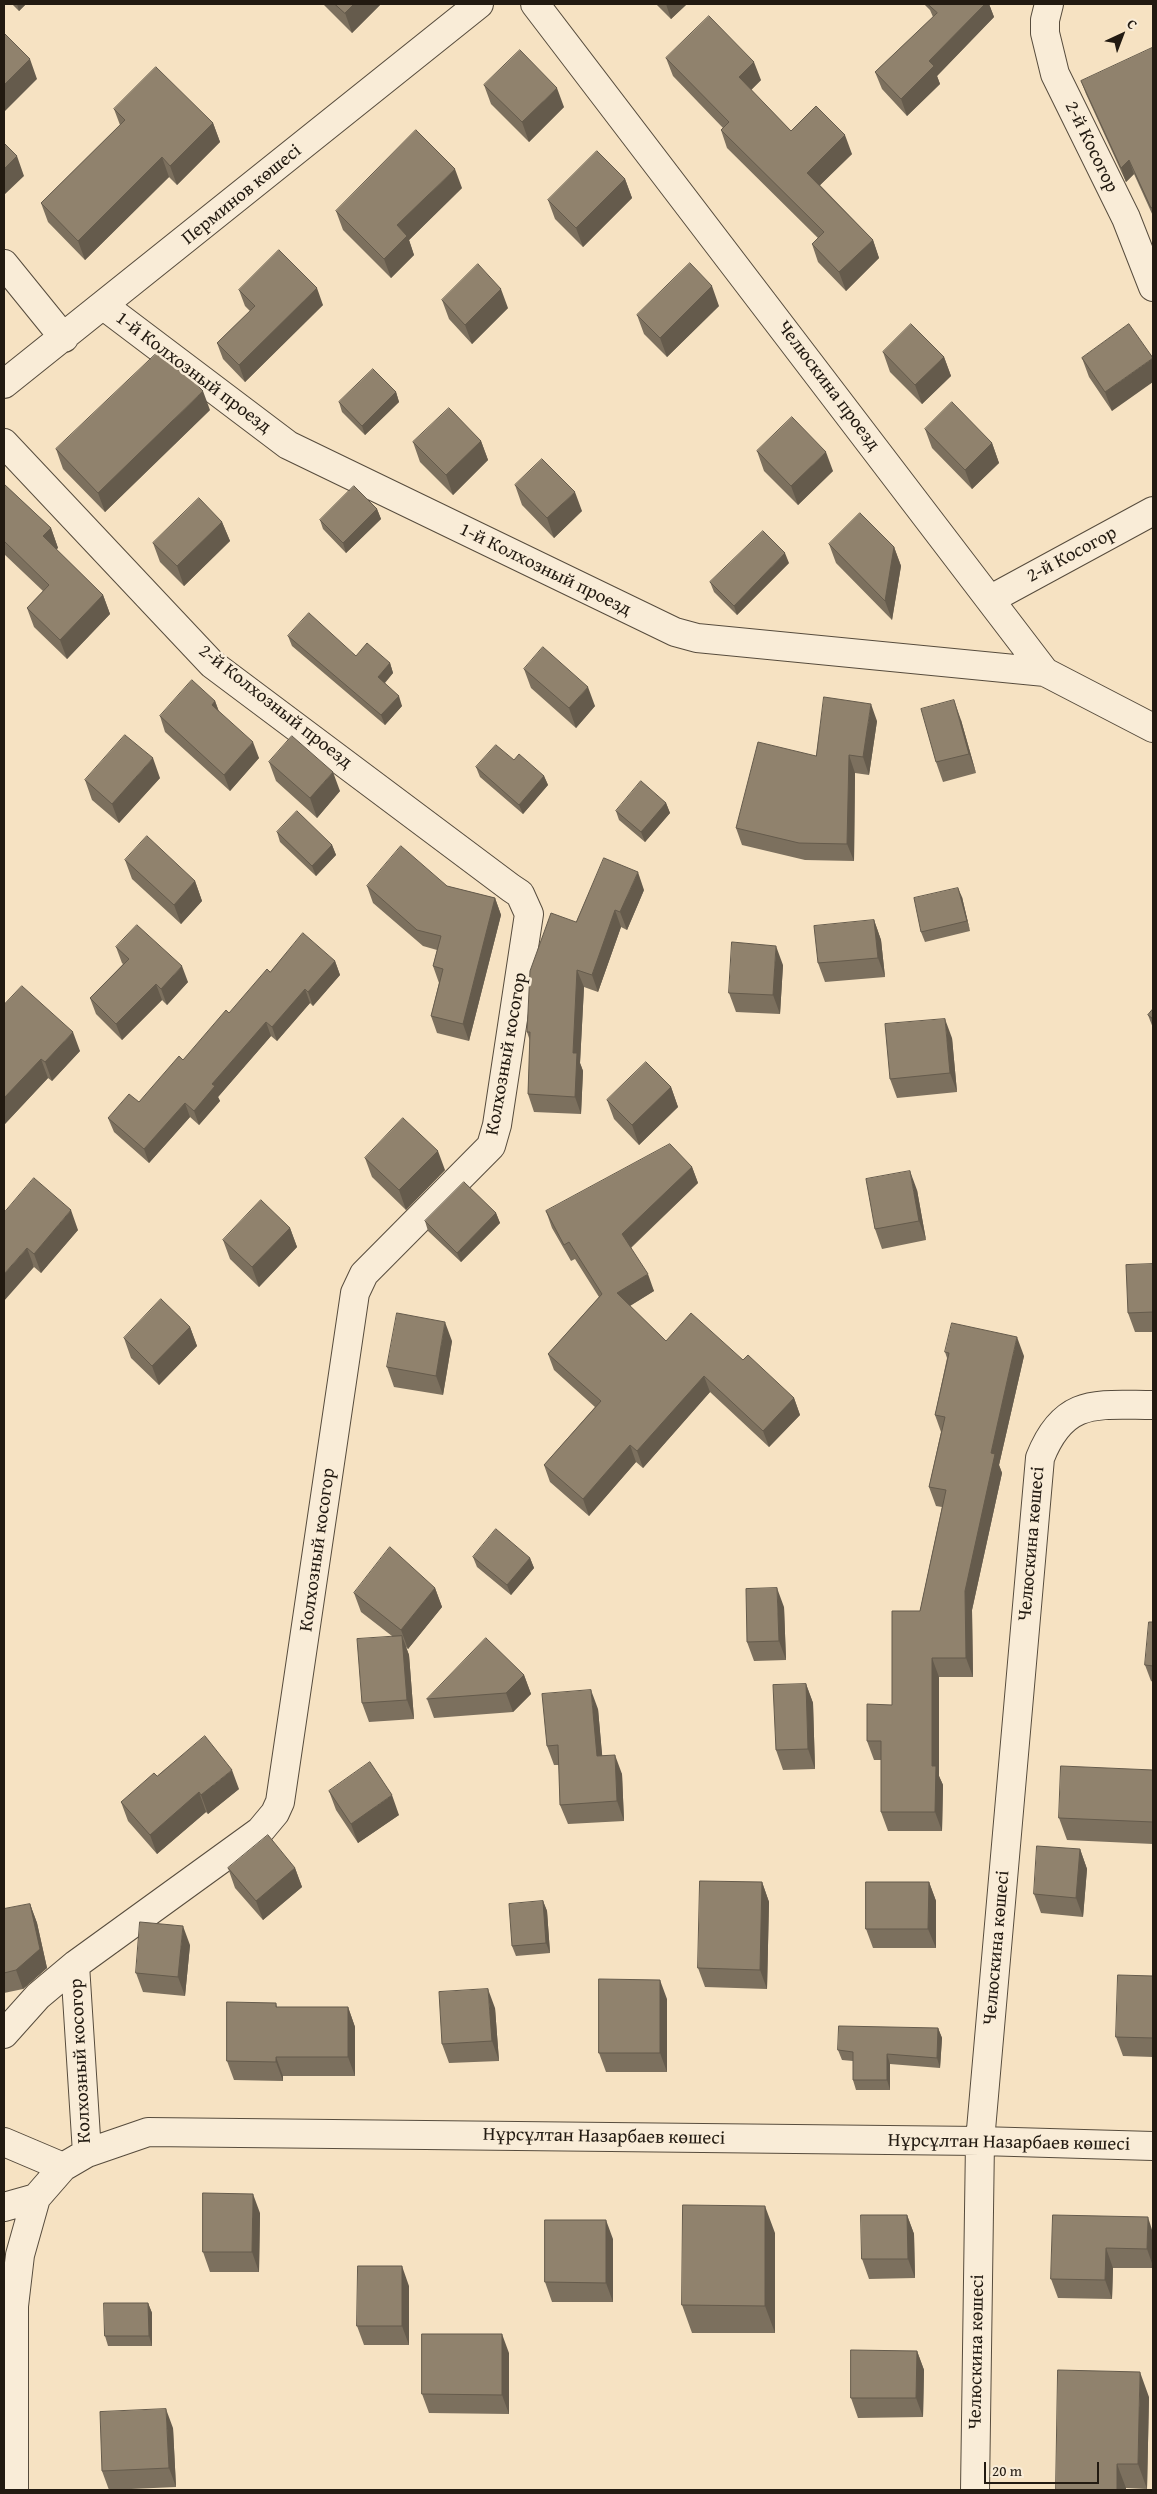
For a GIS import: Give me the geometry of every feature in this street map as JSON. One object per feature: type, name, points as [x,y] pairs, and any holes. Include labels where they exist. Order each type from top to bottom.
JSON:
[{"type":"street","name":"Челюскина проезд","points":[[535,4],[1045,672],[1153,728]]},
{"type":"street","name":"2-й Косогор","points":[[1049,4],[1045,20],[1045,33],[1055,74],[1126,218],[1153,287]]},
{"type":"street","name":"Перминов көшесі","points":[[4,384],[104,306],[466,8]]},
{"type":"street","points":[[4,264],[64,338]]},
{"type":"street","name":"1-й Колхозный проезд","points":[[104,306],[288,446],[675,632],[697,638],[1045,672]]},
{"type":"street","name":"2-й Колхозный проезд","points":[[4,443],[212,664],[511,888],[526,904]]},
{"type":"street","name":"2-й Косогор","points":[[991,599],[1153,511]]},
{"type":"street","name":"Колхозный косогор","points":[[87,2153],[75,1965],[260,1831],[269,1822],[280,1802],[355,1293],[358,1283],[372,1266],[491,1146],[497,1125],[529,925],[529,914],[526,904]]},
{"type":"street","name":"Челюскина көшесі","points":[[975,2490],[980,2141],[1040,1458],[1052,1433],[1069,1416],[1094,1405],[1153,1405]]},
{"type":"street","points":[[4,2034],[38,1996],[75,1965]]},
{"type":"street","name":"Нұрсұлтан Назарбаев көшесі","points":[[36,2198],[63,2167],[87,2153],[148,2132],[980,2141],[1153,2146]]},
{"type":"street","points":[[4,2142],[63,2167]]},
{"type":"street","points":[[4,2207],[36,2198]]},
{"type":"street","points":[[14,2490],[14,2306],[20,2255],[36,2198]]},
{"type":"building","points":[[335,4],[354,4],[345,13]]},
{"type":"building","points":[[928,4],[985,4],[929,61],[934,66],[901,99],[875,72],[937,13]]},
{"type":"building","points":[[709,16],[754,62],[739,77],[791,131],[816,106],[845,135],[807,173],[873,240],[839,272],[812,244],[824,232],[721,130],[729,122],[666,58]]},
{"type":"building","points":[[4,33],[30,59],[4,85]]},
{"type":"building","points":[[1152,48],[1153,207],[1151,208],[1129,160],[1121,168],[1081,81]]},
{"type":"building","points":[[520,50],[557,88],[522,122],[484,85]]},
{"type":"building","points":[[156,67],[213,123],[170,166],[162,157],[78,241],[41,203],[125,120],[114,109]]},
{"type":"building","points":[[416,130],[455,169],[397,225],[407,236],[384,259],[336,211]]},
{"type":"building","points":[[4,143],[17,156],[4,169]]},
{"type":"building","points":[[597,151],[625,179],[576,228],[548,200]]},
{"type":"building","points":[[279,250],[317,288],[239,365],[217,343],[255,306],[239,290]]},
{"type":"building","points":[[690,263],[712,286],[660,338],[637,315]]},
{"type":"building","points":[[478,264],[501,289],[465,325],[442,300]]},
{"type":"building","points":[[911,324],[944,357],[915,385],[883,352]]},
{"type":"building","points":[[1129,324],[1153,358],[1105,392],[1082,358]]},
{"type":"building","points":[[158,352],[187,375],[203,391],[98,493],[56,449]]},
{"type":"building","points":[[373,369],[396,392],[362,426],[339,402]]},
{"type":"building","points":[[952,402],[992,443],[965,470],[925,429]]},
{"type":"building","points":[[449,408],[481,441],[446,475],[413,442]]},
{"type":"building","points":[[792,417],[826,452],[791,486],[757,451]]},
{"type":"building","points":[[542,459],[575,492],[547,518],[515,485]]},
{"type":"building","points":[[4,484],[51,528],[43,536],[103,595],[60,640],[27,608],[49,585],[4,541]]},
{"type":"building","points":[[354,486],[377,509],[343,543],[320,520]]},
{"type":"building","points":[[199,498],[222,522],[177,566],[153,543]]},
{"type":"building","points":[[860,513],[894,547],[885,601],[829,544]]},
{"type":"building","points":[[763,531],[785,553],[734,606],[710,582]]},
{"type":"building","points":[[309,613],[356,656],[367,643],[390,663],[378,677],[399,696],[381,715],[288,636]]},
{"type":"building","points":[[543,647],[588,687],[569,708],[524,669]]},
{"type":"building","points":[[192,680],[215,701],[212,705],[253,742],[224,775],[160,716]]},
{"type":"building","points":[[824,697],[871,704],[863,757],[849,755],[847,844],[799,843],[736,828],[758,742],[816,756]]},
{"type":"building","points":[[954,700],[969,754],[936,762],[921,709]]},
{"type":"building","points":[[125,735],[153,758],[112,804],[85,780]]},
{"type":"building","points":[[292,736],[333,772],[310,798],[269,762]]},
{"type":"building","points":[[496,745],[514,760],[519,754],[544,776],[519,805],[476,767]]},
{"type":"building","points":[[641,781],[666,803],[641,832],[616,811]]},
{"type":"building","points":[[297,811],[332,845],[312,866],[277,832]]},
{"type":"building","points":[[147,836],[195,881],[174,905],[125,860]]},
{"type":"building","points":[[401,846],[447,886],[495,898],[463,1024],[431,1016],[443,969],[433,966],[441,936],[417,930],[367,886]]},
{"type":"building","points":[[604,858],[638,872],[620,912],[615,910],[592,975],[577,970],[573,1053],[577,1053],[575,1097],[528,1094],[530,1032],[527,1032],[530,971],[551,913],[576,922]]},
{"type":"building","points":[[958,888],[967,921],[921,932],[914,898]]},
{"type":"building","points":[[874,920],[878,958],[818,963],[814,926]]},
{"type":"building","points":[[137,925],[182,966],[161,989],[156,984],[116,1024],[90,998],[129,959],[116,947]]},
{"type":"building","points":[[303,933],[335,961],[308,992],[305,989],[272,1027],[266,1022],[212,1084],[215,1086],[194,1111],[185,1103],[144,1149],[108,1118],[129,1094],[139,1102],[179,1056],[183,1060],[226,1010],[229,1013],[267,969],[270,972]]},
{"type":"building","points":[[732,942],[776,946],[773,995],[729,993]]},
{"type":"building","points":[[22,986],[73,1032],[45,1062],[41,1059],[4,1098],[4,1005]]},
{"type":"building","points":[[1153,1009],[1153,1019],[1148,1015]]},
{"type":"building","points":[[945,1019],[950,1073],[890,1079],[885,1024]]},
{"type":"building","points":[[646,1062],[671,1087],[632,1125],[607,1100]]},
{"type":"building","points":[[403,1118],[438,1151],[399,1190],[365,1158]]},
{"type":"building","points":[[670,1144],[692,1167],[622,1234],[648,1274],[617,1293],[666,1341],[691,1313],[743,1360],[748,1355],[794,1398],[763,1431],[704,1376],[637,1451],[630,1445],[583,1499],[544,1465],[601,1401],[548,1354],[602,1294],[569,1242],[564,1245],[546,1211]]},
{"type":"building","points":[[910,1171],[919,1221],[875,1229],[866,1179]]},
{"type":"building","points":[[34,1178],[71,1210],[34,1254],[27,1248],[4,1274],[4,1213]]},
{"type":"building","points":[[464,1182],[496,1213],[457,1253],[425,1221]]},
{"type":"building","points":[[261,1200],[290,1228],[252,1267],[223,1240]]},
{"type":"building","points":[[1153,1264],[1153,1312],[1128,1313],[1126,1265]]},
{"type":"building","points":[[161,1299],[190,1327],[152,1366],[124,1338]]},
{"type":"building","points":[[397,1313],[445,1322],[436,1376],[387,1367]]},
{"type":"building","points":[[952,1323],[1017,1337],[991,1453],[995,1454],[965,1591],[966,1658],[932,1658],[932,1766],[936,1766],[935,1812],[881,1812],[881,1741],[867,1741],[867,1704],[892,1705],[892,1611],[920,1611],[946,1490],[929,1487],[945,1417],[935,1415],[949,1353],[945,1352]]},
{"type":"building","points":[[496,1529],[530,1558],[507,1585],[473,1557]]},
{"type":"building","points":[[390,1547],[435,1588],[401,1630],[354,1593]]},
{"type":"building","points":[[777,1588],[779,1641],[747,1642],[746,1589]]},
{"type":"building","points":[[1149,1622],[1153,1622],[1153,1666],[1145,1665]]},
{"type":"building","points":[[402,1636],[407,1700],[362,1703],[357,1639]]},
{"type":"building","points":[[486,1638],[524,1675],[506,1693],[427,1699]]},
{"type":"building","points":[[806,1684],[808,1749],[776,1750],[773,1685]]},
{"type":"building","points":[[591,1690],[597,1756],[615,1755],[617,1801],[560,1805],[558,1745],[547,1746],[542,1694]]},
{"type":"building","points":[[205,1736],[232,1770],[201,1795],[199,1792],[150,1835],[121,1802],[154,1773],[157,1776]]},
{"type":"building","points":[[370,1762],[392,1795],[351,1824],[329,1791]]},
{"type":"building","points":[[1061,1766],[1153,1770],[1153,1822],[1059,1818]]},
{"type":"building","points":[[268,1835],[295,1868],[256,1901],[228,1868]]},
{"type":"building","points":[[1037,1846],[1080,1849],[1076,1898],[1034,1894]]},
{"type":"building","points":[[700,1881],[762,1882],[760,1970],[698,1968]]},
{"type":"building","points":[[866,1882],[929,1882],[928,1929],[866,1929]]},
{"type":"building","points":[[543,1901],[546,1943],[512,1946],[509,1904]]},
{"type":"building","points":[[30,1904],[40,1949],[16,1970],[4,1973],[4,1909]]},
{"type":"building","points":[[140,1922],[183,1926],[178,1977],[136,1973]]},
{"type":"building","points":[[1118,1975],[1153,1976],[1153,2038],[1116,2037]]},
{"type":"building","points":[[599,1979],[660,1980],[660,2053],[599,2053]]},
{"type":"building","points":[[488,1989],[492,2041],[442,2044],[439,1992]]},
{"type":"building","points":[[227,2002],[276,2003],[276,2007],[348,2007],[348,2057],[276,2057],[276,2062],[227,2061]]},
{"type":"building","points":[[839,2026],[938,2028],[937,2058],[887,2054],[887,2080],[853,2080],[853,2052],[838,2050]]},
{"type":"building","points":[[203,2193],[253,2194],[252,2252],[203,2252]]},
{"type":"building","points":[[683,2205],[765,2206],[765,2306],[682,2305]]},
{"type":"building","points":[[861,2215],[907,2215],[908,2259],[862,2259]]},
{"type":"building","points":[[1053,2215],[1148,2217],[1147,2249],[1106,2248],[1105,2280],[1051,2279]]},
{"type":"building","points":[[545,2220],[606,2220],[606,2283],[545,2282]]},
{"type":"building","points":[[358,2266],[402,2266],[402,2326],[357,2326]]},
{"type":"building","points":[[104,2303],[148,2303],[149,2336],[105,2336]]},
{"type":"building","points":[[422,2334],[502,2334],[502,2395],[422,2394]]},
{"type":"building","points":[[851,2350],[917,2351],[916,2398],[851,2398]]},
{"type":"building","points":[[1058,2370],[1140,2372],[1138,2464],[1117,2464],[1117,2490],[1056,2490]]},
{"type":"building","points":[[166,2409],[169,2468],[102,2471],[100,2412]]}]
